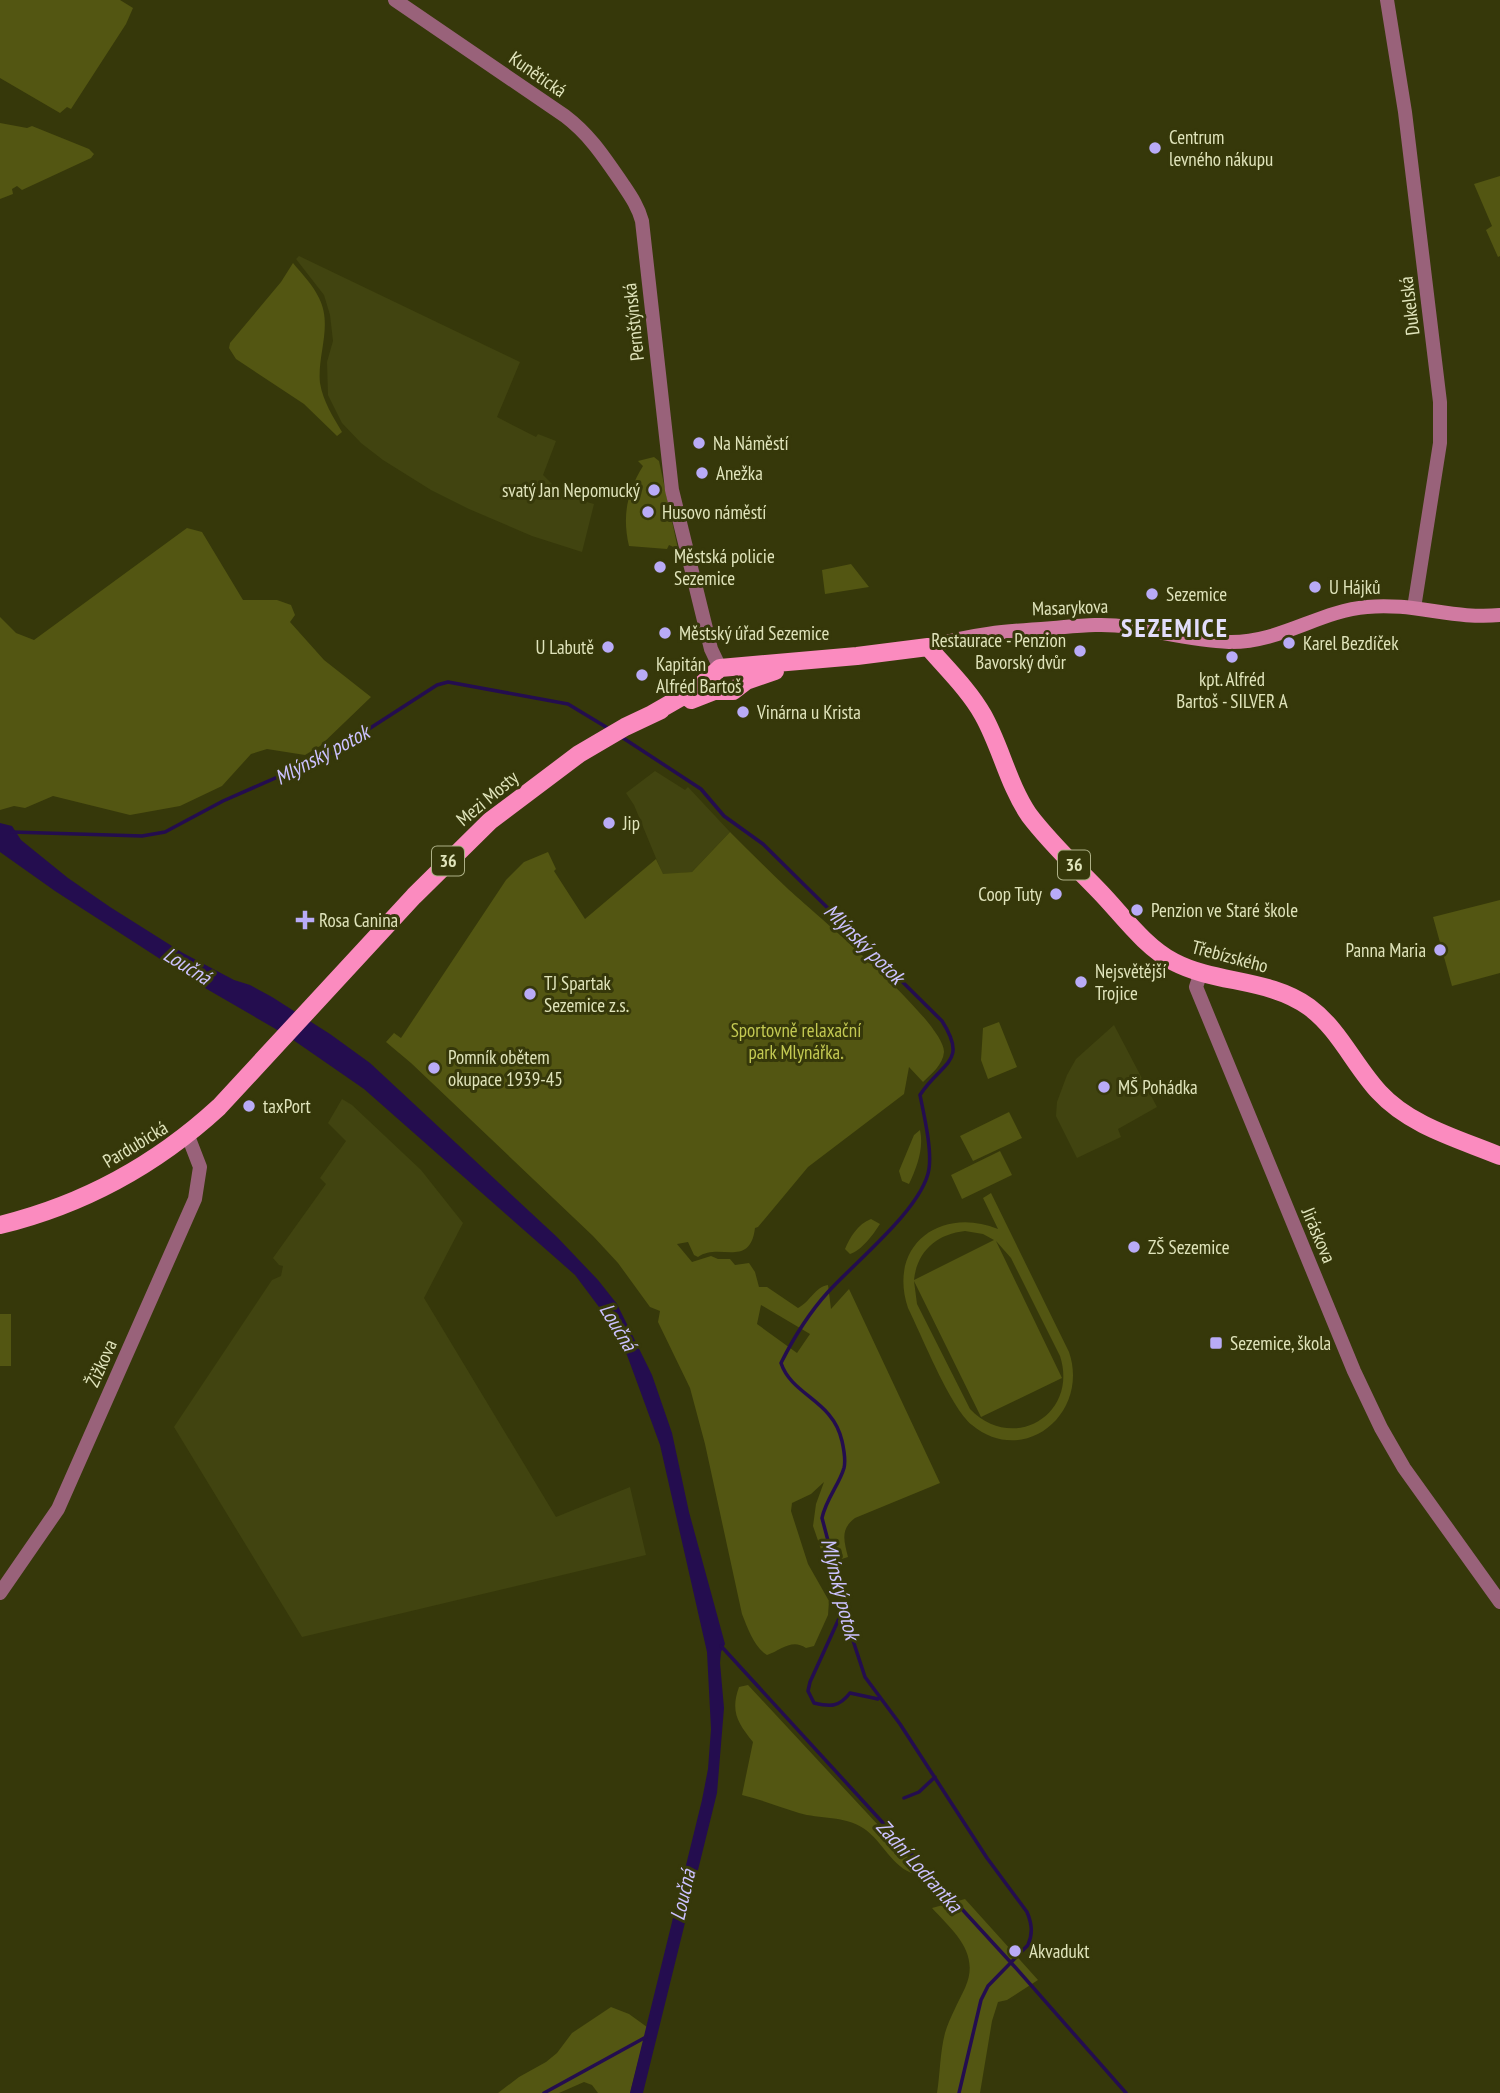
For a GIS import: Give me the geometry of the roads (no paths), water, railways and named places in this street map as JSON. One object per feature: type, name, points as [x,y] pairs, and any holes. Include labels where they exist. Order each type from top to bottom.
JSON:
[{"type":"main road","name":"Masarykova","points":[[721,670],[928,646],[991,631],[1128,627],[1198,640],[1241,642],[1280,635],[1353,609],[1376,606],[1414,608],[1457,615],[1500,615]]},
{"type":"main road","name":"Třebízského","points":[[928,646],[977,705],[1016,793],[1036,825],[1145,940],[1175,962],[1201,972],[1268,988],[1302,1003],[1331,1027],[1369,1081],[1393,1106],[1428,1126],[1500,1156]]},
{"type":"main road","name":"Masarykova","points":[[731,688],[749,679],[804,661]]},
{"type":"main road","points":[[721,670],[739,675],[731,688]]},
{"type":"main road","name":"Mezi Mosty","points":[[272,1050],[414,896],[490,821],[556,770],[602,740],[699,687],[721,670]]},
{"type":"main road","name":"Mezi Mosty","points":[[652,713],[731,688]]},
{"type":"main road","name":"Pardubická","points":[[0,1225],[51,1211],[141,1167],[187,1136],[219,1107],[272,1050]]},
{"type":"street","name":"Kunětická","points":[[396,0],[565,116],[588,135],[635,203]]},
{"type":"street","name":"Dukelská","points":[[1387,0],[1407,123],[1440,402],[1440,443],[1414,608]]},
{"type":"street","name":"Pernštýnská","points":[[635,203],[642,221],[672,490],[711,649],[721,670]]},
{"type":"street","name":"Jiráskova","points":[[1201,972],[1196,987],[1354,1371],[1391,1446],[1500,1602]]},
{"type":"street","name":"Žižkova","points":[[0,1592],[58,1509],[195,1199],[200,1167],[187,1136]]},
{"type":"water","name":"Loučná","points":[[0,823],[12,826],[21,840],[110,907],[183,953],[272,997],[370,1063],[557,1237],[617,1304],[652,1375],[672,1433],[689,1512],[725,1644],[720,1663],[724,1708],[717,1793],[643,2093],[630,2093],[702,1800],[711,1729],[707,1652],[660,1445],[627,1355],[599,1307],[575,1275],[364,1089],[286,1035],[205,988],[0,852]]},
{"type":"waterway","name":"Mlýnský potok","points":[[12,832],[142,836],[165,832],[223,801],[330,754],[437,685],[448,682],[568,704],[611,730]]},
{"type":"waterway","name":"Mlýnský potok","points":[[620,736],[701,789],[724,816],[763,844],[942,1021],[953,1046],[949,1061],[920,1095],[929,1152],[929,1169],[924,1184],[902,1217],[821,1300],[802,1326],[781,1363],[794,1383],[830,1416],[842,1441],[844,1468],[822,1518],[844,1601],[843,1610],[865,1677],[900,1724],[987,1858],[1027,1912],[1030,1921],[1028,1945],[988,1986],[981,2000],[959,2093]]},
{"type":"waterway","points":[[842,1612],[808,1691],[814,1703],[825,1705],[834,1705],[850,1693],[878,1699]]},
{"type":"waterway","name":"Zadní Lodrantka","points":[[721,1646],[1015,1967],[1126,2093]]},
{"type":"waterway","name":"Mlýnský potok","points":[[904,1798],[919,1792],[935,1777]]},
{"type":"waterway","points":[[544,2093],[646,2037]]},
{"type":"place","name":"Centrum levného nákupu","points":[[1155,148]]},
{"type":"place","name":"Na Náměstí","points":[[699,443]]},
{"type":"place","name":"Anežka","points":[[702,473]]},
{"type":"place","name":"svatý Jan Nepomucký","points":[[654,490]]},
{"type":"place","name":"Husovo náměstí","points":[[648,512]]},
{"type":"place","name":"Městská policie Sezemice","points":[[660,567]]},
{"type":"place","name":"U Hájků","points":[[1315,587]]},
{"type":"place","name":"Sezemice","points":[[1152,594]]},
{"type":"place","name":"Městský úřad Sezemice","points":[[665,633]]},
{"type":"place","name":"Karel Bezdíček","points":[[1289,643]]},
{"type":"place","name":"U Labutě","points":[[608,647]]},
{"type":"place","name":"Restaurace - Penzion Bavorský dvůr","points":[[1080,651]]},
{"type":"place","name":"kpt. Alfréd Bartoš - SILVER A","points":[[1232,657]]},
{"type":"place","name":"Kapitán Alfréd Bartoš","points":[[642,675]]},
{"type":"place","name":"Vinárna u Krista","points":[[743,712]]},
{"type":"place","name":"Jip","points":[[609,823]]},
{"type":"place","name":"Coop Tuty","points":[[1056,894]]},
{"type":"place","name":"Penzion ve Staré škole","points":[[1137,910]]},
{"type":"place","name":"Rosa Canina","points":[[305,920]]},
{"type":"place","name":"Panna Maria","points":[[1440,950]]},
{"type":"place","name":"Nejsvětější Trojice","points":[[1081,982]]},
{"type":"place","name":"TJ Spartak Sezemice z.s.","points":[[530,994]]},
{"type":"place","name":"Pomník obětem okupace 1939-45","points":[[434,1068]]},
{"type":"place","name":"MŠ Pohádka","points":[[1104,1087]]},
{"type":"place","name":"taxPort","points":[[249,1106]]},
{"type":"place","name":"ZŠ Sezemice","points":[[1134,1247]]},
{"type":"place","name":"Sezemice, škola","points":[[1216,1343]]},
{"type":"place","name":"Akvadukt","points":[[1015,1951]]},
{"type":"district","name":"SEZEMICE","points":[[1175,628]]},
{"type":"park label","name":"Sportovně relaxační park Mlynářka.","points":[[796,1041]]}]
